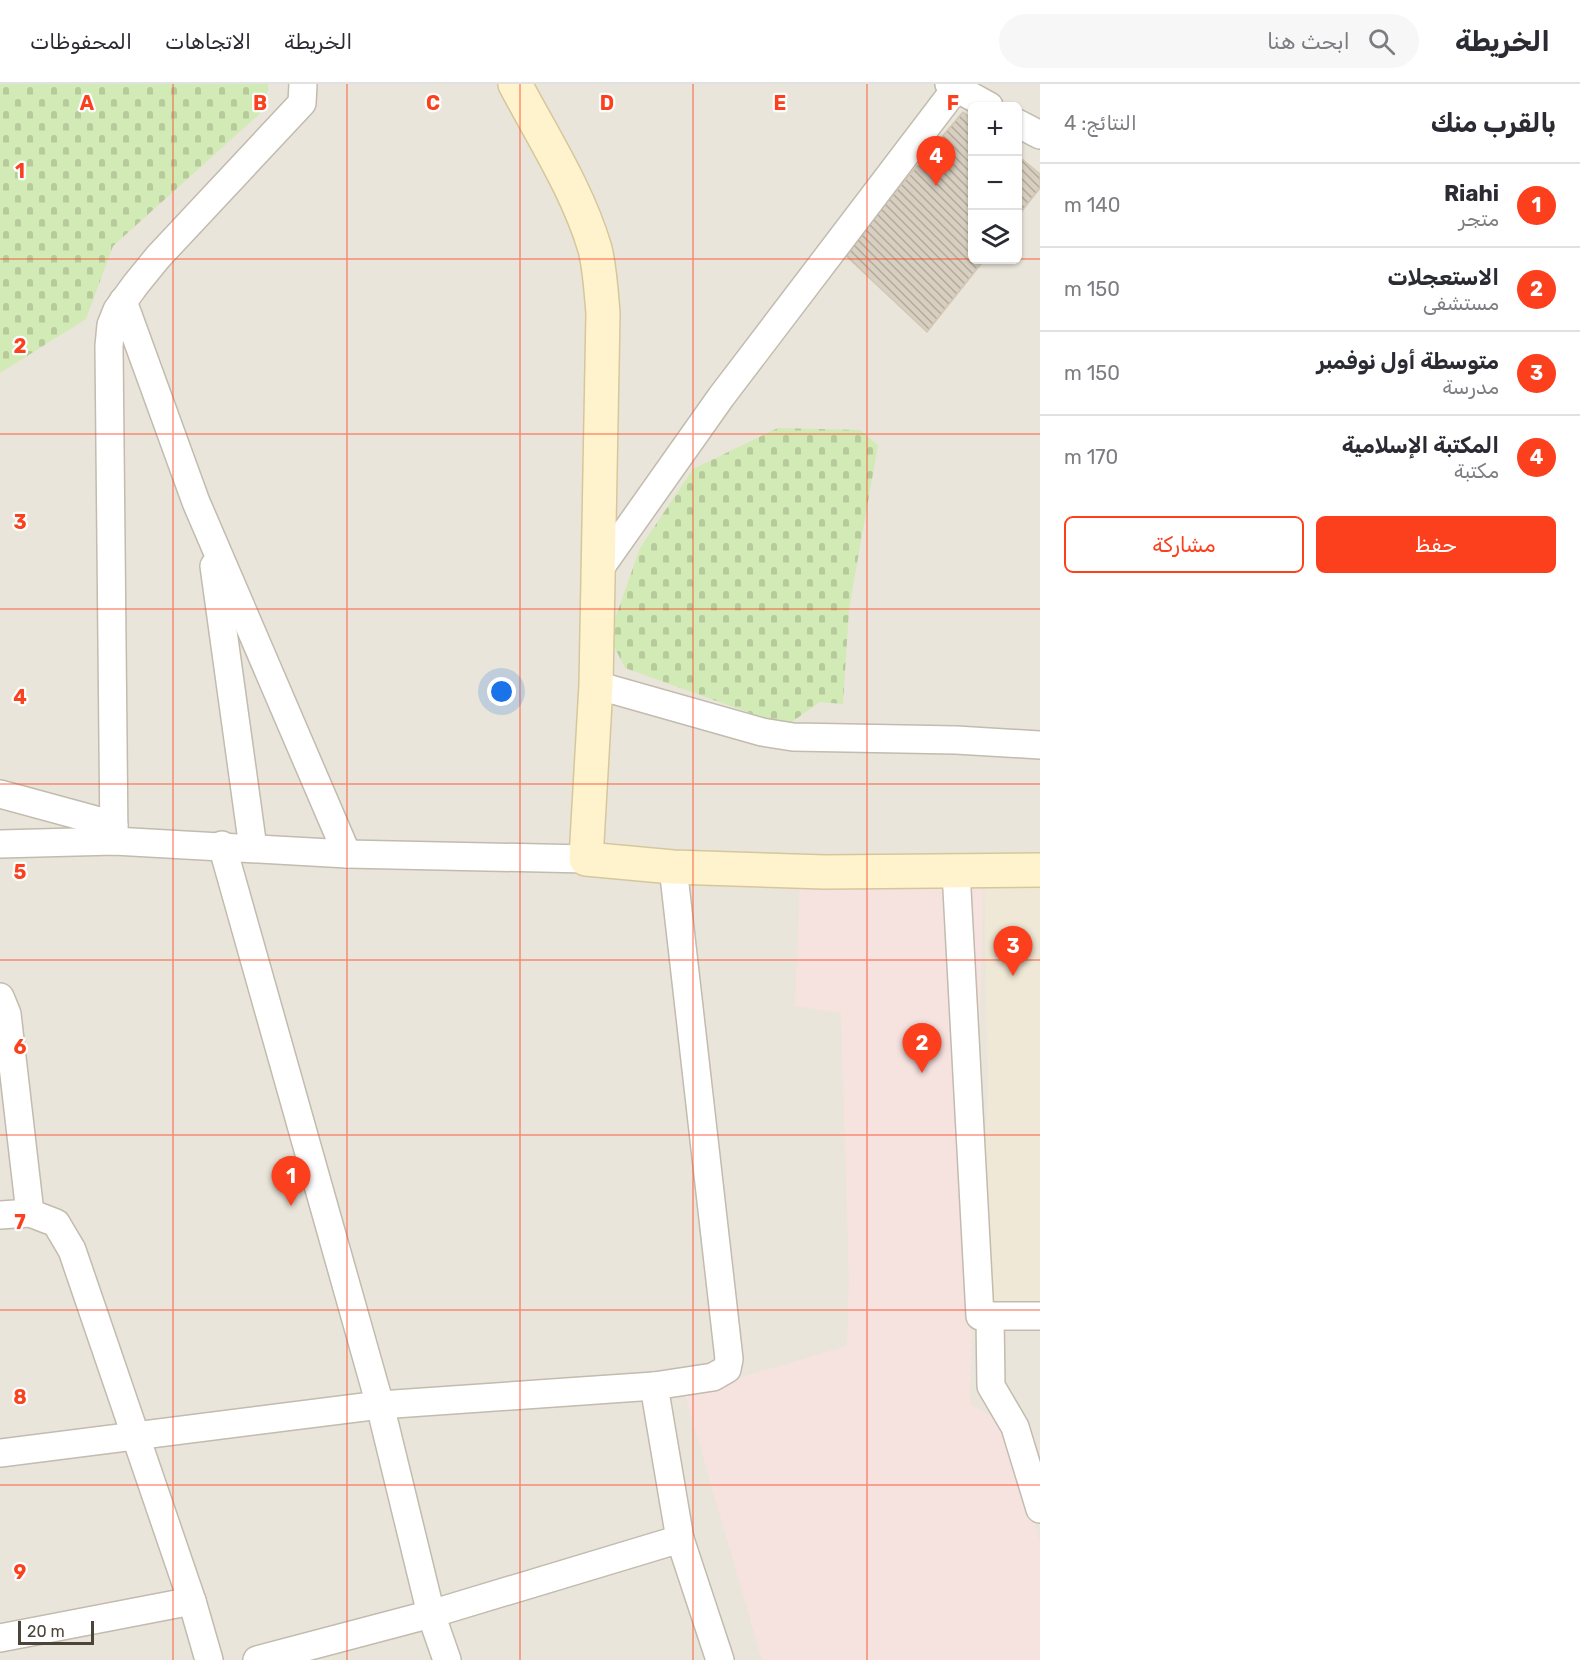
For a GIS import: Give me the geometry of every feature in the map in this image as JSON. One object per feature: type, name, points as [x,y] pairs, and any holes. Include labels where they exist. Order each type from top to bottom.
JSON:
[{"type":"street","points":[[515,84],[584,218],[595,250],[601,281],[603,313],[596,685],[586,859]]},
{"type":"street","points":[[598,571],[721,397],[952,86],[982,102]]},
{"type":"street","points":[[114,833],[109,346],[111,325],[123,301],[158,257],[308,90]]},
{"type":"street","points":[[1022,126],[1040,135]]},
{"type":"street","points":[[123,301],[209,532],[347,854]]},
{"type":"street","points":[[209,532],[253,848]]},
{"type":"street","points":[[596,685],[762,732],[793,737],[956,740],[1040,746]]},
{"type":"street","points":[[0,794],[114,833]]},
{"type":"street","points":[[0,844],[114,833],[253,848],[347,854],[586,859],[673,867],[825,872],[1040,870]]},
{"type":"street","points":[[222,845],[380,1405],[431,1614],[447,1660]]},
{"type":"street","points":[[0,1453],[380,1405],[654,1386],[713,1377],[727,1369],[729,1359],[673,867]]},
{"type":"street","points":[[956,871],[980,1316],[1040,1316]]},
{"type":"street","points":[[0,997],[7,1014],[30,1213]]},
{"type":"street","points":[[0,1215],[30,1213],[56,1223],[72,1250],[192,1601],[209,1660]]},
{"type":"street","points":[[990,1316],[991,1386],[1015,1426],[1039,1504]]},
{"type":"street","points":[[654,1386],[680,1539],[720,1660]]},
{"type":"street","points":[[257,1660],[431,1614],[680,1539]]},
{"type":"street","points":[[0,1638],[192,1601]]},
{"type":"shaded area","points":[[0,84],[1040,84],[1040,1660],[0,1660]]},
{"type":"shaded area","points":[[801,854],[984,861],[970,1404],[1008,1425],[1040,1542],[1040,1660],[762,1660],[685,1394],[847,1346],[849,1278],[841,1013],[795,1006]]},
{"type":"shaded area","points":[[984,861],[1040,863],[1040,1311],[977,1311],[988,1089]]},
{"type":"green space","points":[[0,84],[268,84],[265,109],[113,246],[86,319],[0,373]]},
{"type":"green space","points":[[778,428],[860,430],[878,445],[849,609],[843,704],[820,702],[786,726],[625,668],[609,636],[640,548],[693,469]]},
{"type":"building","points":[[963,112],[968,116],[968,264],[981,264],[927,332],[843,253]]},
{"type":"building","points":[[1022,159],[1040,174],[1040,188],[1022,211]]},
{"type":"place","name":"المكتبة الإسلامية","points":[[936,186]]},
{"type":"place","name":"متوسطة أول نوفمبر","points":[[1013,976]]},
{"type":"place","name":"الاستعجلات","points":[[922,1073]]},
{"type":"place","name":"Riahi","points":[[291,1206]]}]
